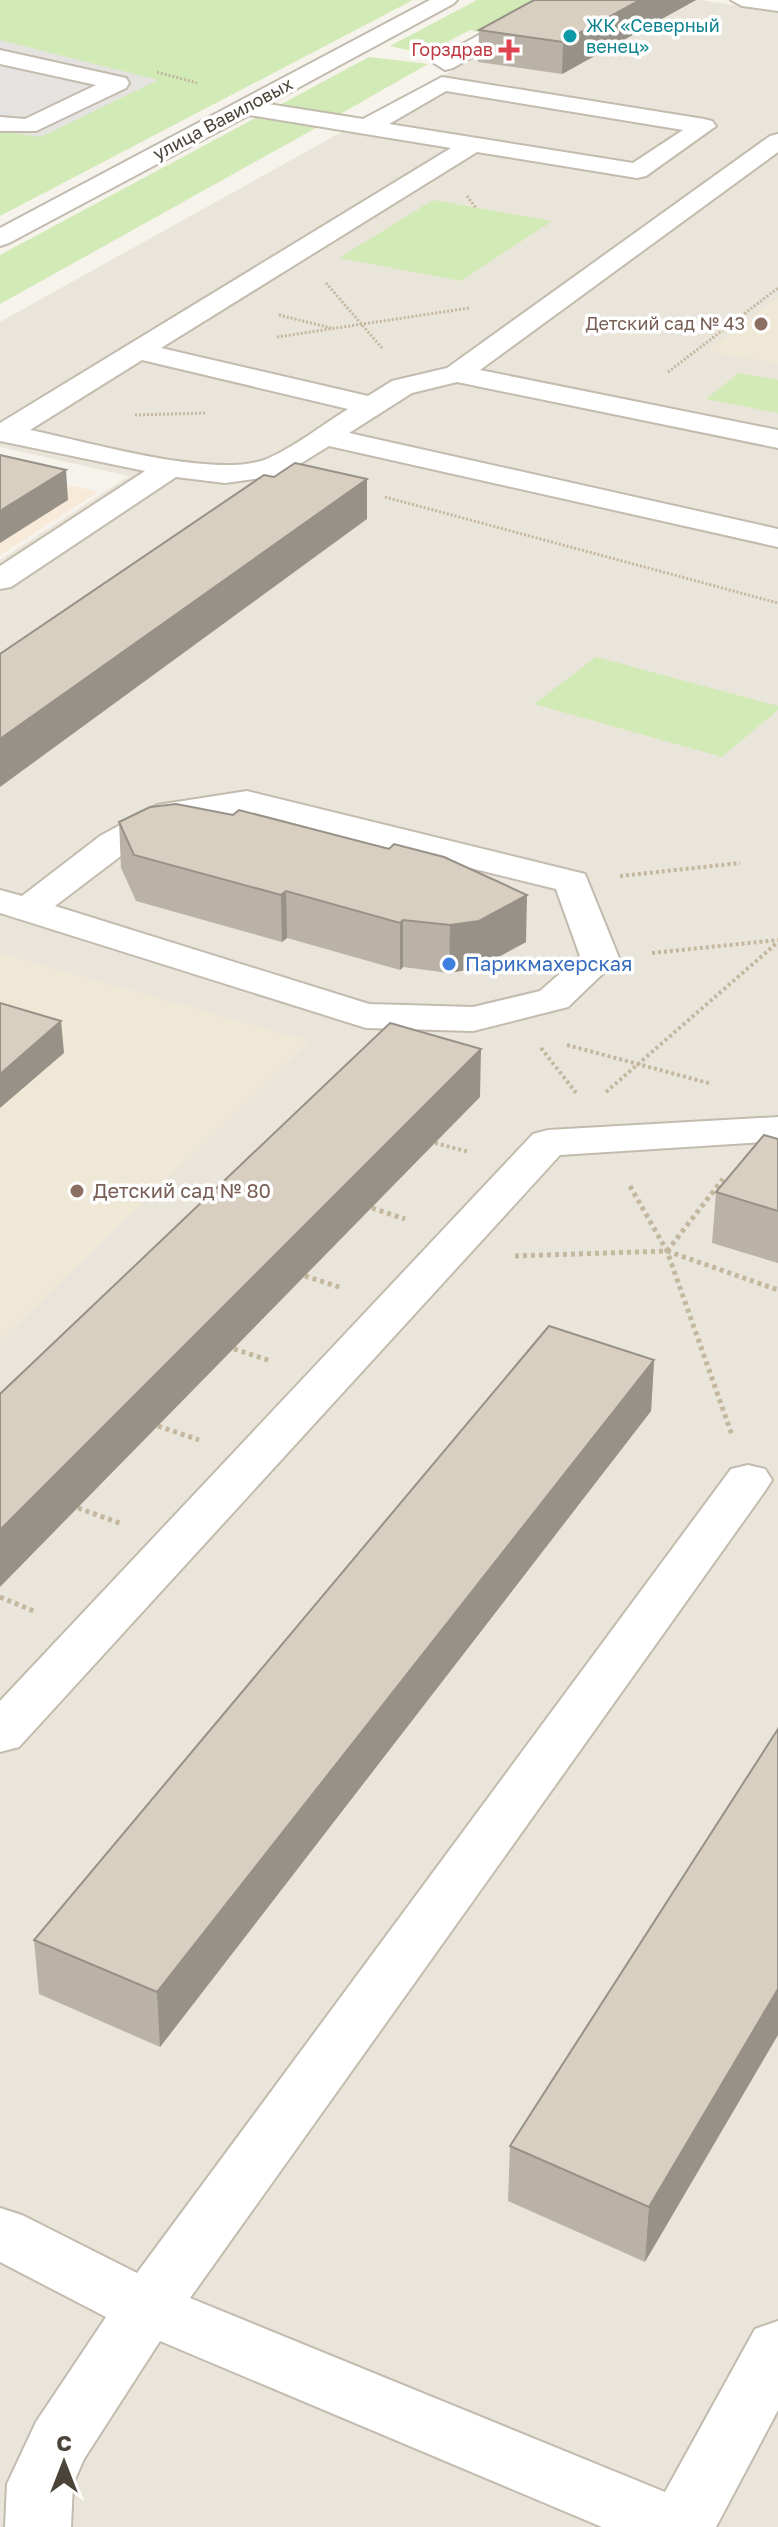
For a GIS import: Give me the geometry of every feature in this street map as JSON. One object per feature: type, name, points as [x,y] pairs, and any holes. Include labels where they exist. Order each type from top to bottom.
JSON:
[{"type":"street","name":"улица Вавиловых","points":[[0,238],[446,0]]},
{"type":"street","points":[[445,63],[559,0]]},
{"type":"street","points":[[742,0],[778,5]]},
{"type":"street","points":[[0,57],[118,83],[28,126],[0,124]]},
{"type":"street","points":[[245,107],[366,127],[637,171],[704,126],[442,84],[366,127]]},
{"type":"street","points":[[2,433],[170,468],[225,474],[275,467],[402,387],[457,374],[778,141]]},
{"type":"street","points":[[2,433],[473,144]]},
{"type":"street","points":[[137,351],[373,406]]},
{"type":"street","points":[[457,374],[778,439]]},
{"type":"street","points":[[325,436],[778,538]]},
{"type":"street","points":[[0,580],[170,468]]},
{"type":"street","points":[[247,802],[572,882],[600,958],[554,999],[473,1019],[366,1016],[14,905],[170,813],[247,802]]},
{"type":"street","points":[[0,1734],[548,1143],[596,1124],[769,1130]]},
{"type":"street","points":[[38,2527],[40,2484],[59,2442],[147,2308],[748,1480]]},
{"type":"street","points":[[0,2233],[147,2308],[678,2527],[778,2348]]},
{"type":"path","points":[[180,78],[198,84]]},
{"type":"path","points":[[298,252],[415,384]]},
{"type":"path","points":[[567,396],[671,372],[778,288]]},
{"type":"path","points":[[274,337],[471,308]]},
{"type":"path","points":[[379,496],[778,603]]},
{"type":"path","points":[[572,882],[740,863]]},
{"type":"path","points":[[600,958],[778,941]]},
{"type":"path","points":[[596,1124],[639,1064],[778,941]]},
{"type":"path","points":[[473,1019],[722,1087]]},
{"type":"path","points":[[531,1035],[596,1124],[667,1251],[748,1480]]},
{"type":"path","points":[[667,1251],[769,1130]]},
{"type":"path","points":[[442,1258],[667,1251],[778,1290]]},
{"type":"shaded area","points":[[579,0],[700,0],[778,12],[778,2527],[0,2527],[0,560],[129,476],[0,447],[0,322]]},
{"type":"shaded area","points":[[0,40],[158,80],[41,137],[0,131]]},
{"type":"shaded area","name":"Детский сад № 43","points":[[778,297],[778,364],[708,351]]},
{"type":"shaded area","points":[[0,469],[98,492],[0,555]]},
{"type":"shaded area","name":"Детский сад № 80","points":[[0,953],[309,1041],[0,1341]]},
{"type":"green space","points":[[0,0],[413,0],[0,216]]},
{"type":"green space","points":[[477,0],[536,0],[478,32],[470,30],[447,42],[454,44],[434,56],[390,46]]},
{"type":"green space","points":[[369,57],[428,64],[335,117],[276,107]]},
{"type":"green space","points":[[263,114],[323,124],[0,304],[0,255]]},
{"type":"green space","points":[[433,200],[552,221],[461,281],[339,258]]},
{"type":"green space","points":[[739,373],[778,380],[778,413],[706,399]]},
{"type":"green space","points":[[596,657],[778,706],[778,710],[722,757],[534,704]]},
{"type":"building","points":[[534,0],[640,0],[563,42],[479,30]]},
{"type":"building","points":[[0,455],[66,470],[0,511]]},
{"type":"building","points":[[295,463],[367,479],[0,739],[0,654],[264,475],[274,477]]},
{"type":"building","points":[[176,804],[233,815],[239,810],[389,849],[394,844],[444,857],[527,895],[479,921],[450,925],[403,920],[400,923],[286,891],[281,895],[134,855],[119,822],[150,807]]},
{"type":"building","points":[[0,1003],[61,1021],[0,1074]]},
{"type":"building","points":[[390,1023],[481,1049],[0,1530],[0,1394]]},
{"type":"building","points":[[764,1135],[778,1139],[778,1211],[716,1192]]},
{"type":"building","points":[[549,1326],[654,1360],[157,1992],[34,1940]]},
{"type":"building","points":[[778,1729],[778,1989],[649,2207],[510,2146]]},
{"type":"place","name":"ЖК «Северный венец»","points":[[570,36]]},
{"type":"place","name":"Горздрав","points":[[509,50]]},
{"type":"place","name":"Детский сад № 43","points":[[761,324]]},
{"type":"place","name":"Парикмахерская","points":[[449,964]]},
{"type":"place","name":"Детский сад № 80","points":[[77,1191]]}]
